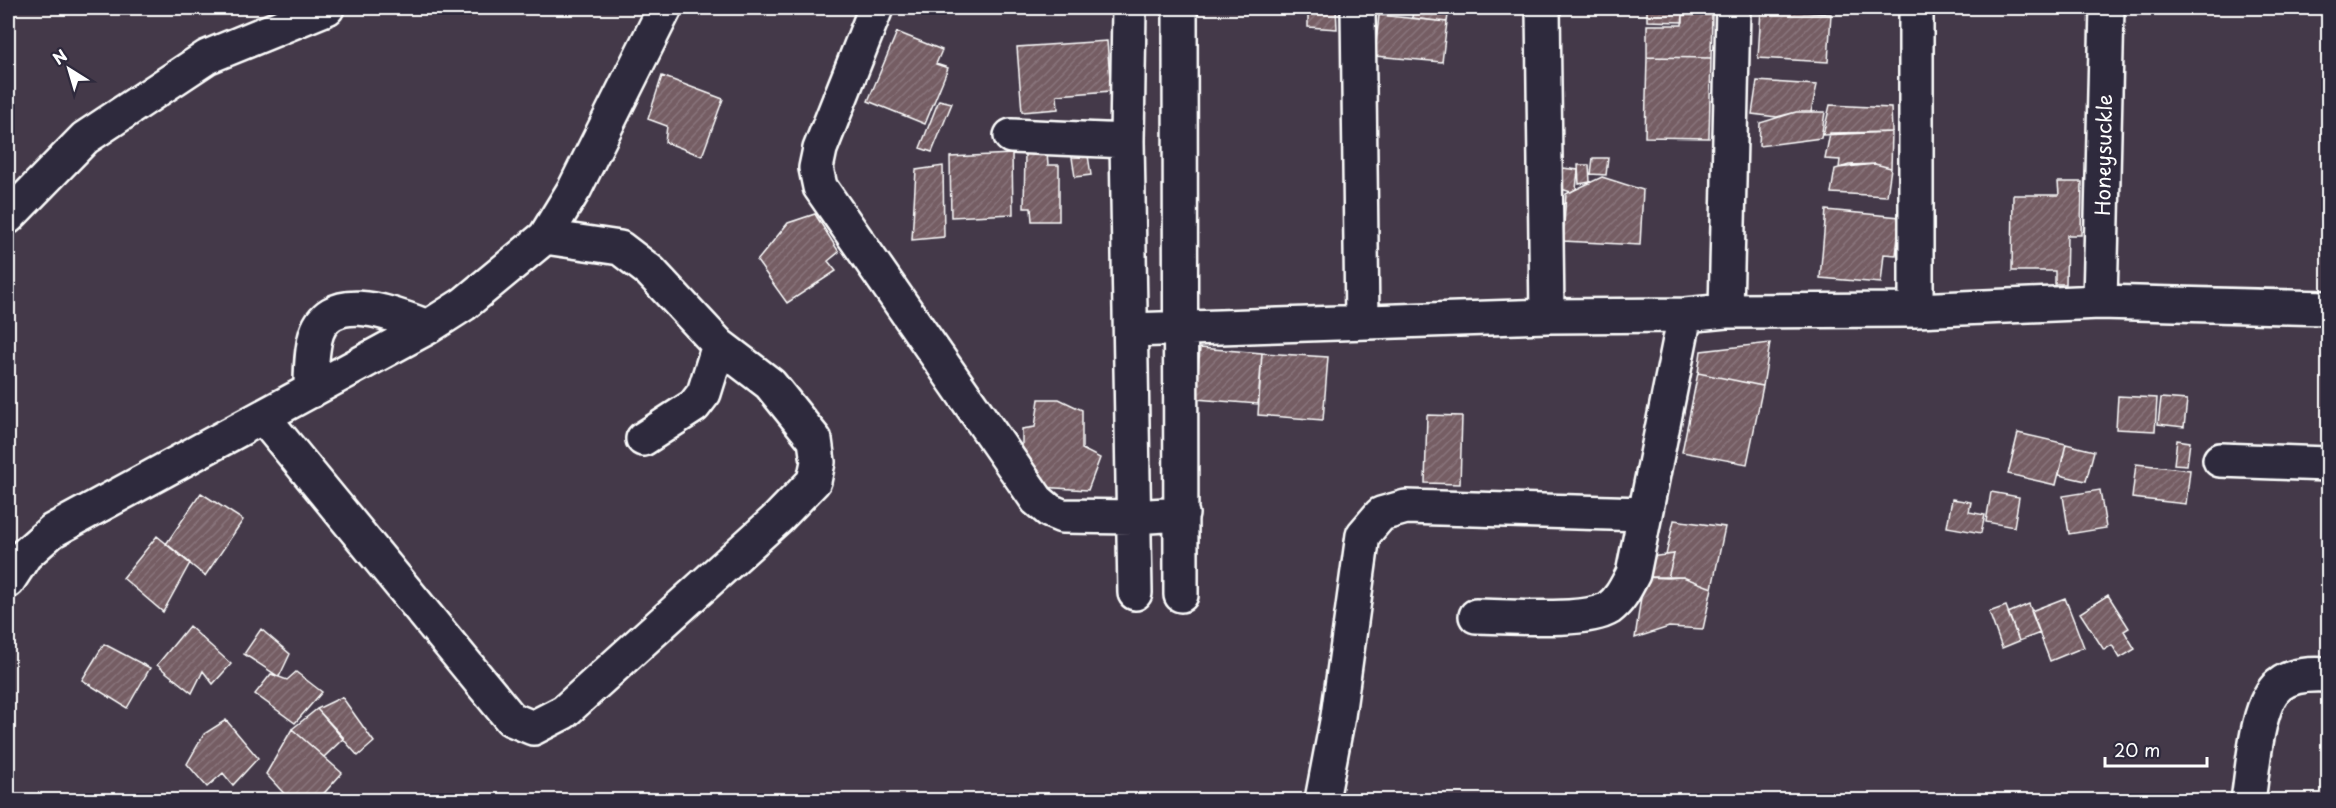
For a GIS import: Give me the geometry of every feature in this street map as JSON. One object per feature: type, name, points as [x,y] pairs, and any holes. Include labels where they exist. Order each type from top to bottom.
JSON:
[{"type":"street","points":[[8,217],[85,138],[207,57],[327,8]]},
{"type":"street","points":[[8,581],[25,555],[52,531],[428,327],[464,304],[545,237],[574,188],[665,8]]},
{"type":"street","points":[[876,8],[820,149],[816,168],[820,187],[1037,500],[1050,511],[1062,516],[1133,517],[1182,514]]},
{"type":"street","points":[[1129,8],[1127,141],[1135,593]]},
{"type":"street","points":[[1180,8],[1181,595]]},
{"type":"street","points":[[1358,8],[1362,322]]},
{"type":"street","points":[[1543,8],[1547,316]]},
{"type":"street","points":[[1726,311],[1732,8]]},
{"type":"street","points":[[1916,8],[1916,310]]},
{"type":"street","name":"Honeysuckle","points":[[2100,302],[2107,8]]},
{"type":"street","points":[[1011,136],[1127,141]]},
{"type":"street","points":[[263,417],[511,719],[533,728],[564,712],[778,518],[814,481],[818,462],[815,440],[770,384],[719,345],[650,271],[620,248],[545,237]]},
{"type":"street","points":[[1131,330],[1547,316],[1685,315],[1726,311],[1916,310],[2100,302],[2328,308]]},
{"type":"street","points":[[311,391],[315,337],[324,320],[335,312],[360,307],[386,312],[428,327]]},
{"type":"street","points":[[1476,616],[1585,616],[1608,609],[1622,596],[1633,574],[1685,315]]},
{"type":"street","points":[[643,439],[694,406],[704,393],[719,345]]},
{"type":"street","points":[[2220,460],[2328,464]]},
{"type":"street","points":[[1323,801],[1338,716],[1363,535],[1380,514],[1406,507],[1644,514]]},
{"type":"street","points":[[2248,801],[2261,720],[2268,698],[2279,684],[2294,677],[2328,675]]},
{"type":"building","points":[[1308,8],[1336,8],[1337,29],[1308,27]]},
{"type":"building","points":[[1413,8],[1449,8],[1447,22],[1412,18]]},
{"type":"building","points":[[1647,8],[1683,8],[1683,22],[1647,21]]},
{"type":"building","points":[[1761,8],[1825,8],[1825,13],[1761,10]]},
{"type":"building","points":[[1761,10],[1831,14],[1828,62],[1758,58]]},
{"type":"building","points":[[1379,15],[1447,22],[1442,62],[1375,56]]},
{"type":"building","points":[[1683,15],[1712,15],[1711,58],[1647,57],[1647,25],[1682,25]]},
{"type":"building","points":[[897,32],[942,50],[936,64],[948,68],[925,124],[868,101]]},
{"type":"building","points":[[1107,41],[1111,91],[1057,95],[1058,109],[1022,112],[1017,47]]},
{"type":"building","points":[[1647,57],[1711,58],[1709,138],[1645,137]]},
{"type":"building","points":[[662,76],[723,99],[702,156],[665,142],[667,126],[648,119]]},
{"type":"building","points":[[1757,81],[1817,85],[1811,112],[1796,112],[1777,117],[1752,114]]},
{"type":"building","points":[[939,100],[952,103],[932,152],[920,148]]},
{"type":"building","points":[[1830,105],[1891,108],[1892,132],[1823,135]]},
{"type":"building","points":[[1796,112],[1825,112],[1821,138],[1759,146],[1760,123]]},
{"type":"building","points":[[1892,132],[1891,168],[1875,164],[1839,168],[1840,160],[1825,159],[1830,133]]},
{"type":"building","points":[[1087,149],[1091,175],[1075,177],[1071,151]]},
{"type":"building","points":[[1025,153],[1047,153],[1048,165],[1059,165],[1059,221],[1032,221],[1031,208],[1024,208]]},
{"type":"building","points":[[1012,154],[1013,214],[951,217],[950,157]]},
{"type":"building","points":[[1593,158],[1608,158],[1606,175],[1591,174]]},
{"type":"building","points":[[1875,164],[1891,168],[1887,196],[1831,193],[1835,169],[1849,165]]},
{"type":"building","points":[[1578,165],[1589,165],[1590,182],[1579,184]]},
{"type":"building","points":[[943,166],[944,237],[912,240],[916,170]]},
{"type":"building","points":[[1563,168],[1578,170],[1576,189],[1571,192],[1561,189]]},
{"type":"building","points":[[1602,177],[1643,190],[1640,245],[1563,241],[1566,194]]},
{"type":"building","points":[[2058,182],[2082,182],[2081,235],[2067,235],[2066,284],[2055,284],[2055,271],[2012,271],[2013,195],[2059,195]]},
{"type":"building","points":[[1826,210],[1900,217],[1896,255],[1884,254],[1881,283],[1820,278]]},
{"type":"building","points":[[815,214],[839,252],[828,261],[836,271],[787,303],[757,261],[788,223]]},
{"type":"building","points":[[1770,343],[1763,386],[1698,373],[1701,351]]},
{"type":"building","points":[[1200,348],[1262,353],[1258,404],[1196,399]]},
{"type":"building","points":[[1262,353],[1328,357],[1323,420],[1258,415]]},
{"type":"building","points":[[1698,373],[1763,386],[1747,464],[1682,452]]},
{"type":"building","points":[[2118,396],[2157,398],[2155,431],[2116,429]]},
{"type":"building","points":[[2161,398],[2187,400],[2184,427],[2158,424]]},
{"type":"building","points":[[1039,399],[1059,399],[1082,410],[1082,449],[1100,458],[1088,490],[1040,487],[1040,472],[1022,464],[1022,429],[1035,427]]},
{"type":"building","points":[[1427,415],[1462,416],[1460,484],[1425,483]]},
{"type":"building","points":[[2018,433],[2066,444],[2056,485],[2008,474]]},
{"type":"building","points":[[2177,440],[2190,442],[2187,465],[2174,464]]},
{"type":"building","points":[[2066,444],[2094,451],[2086,481],[2059,475]]},
{"type":"building","points":[[2136,464],[2190,470],[2186,504],[2132,498]]},
{"type":"building","points":[[2100,490],[2106,528],[2069,534],[2063,496]]},
{"type":"building","points":[[1991,492],[2019,497],[2014,527],[1986,522]]},
{"type":"building","points":[[201,493],[243,520],[205,576],[166,544]]},
{"type":"building","points":[[1952,499],[1971,502],[1969,512],[1985,515],[1981,533],[1947,527]]},
{"type":"building","points":[[1674,520],[1725,527],[1712,588],[1683,577],[1668,578],[1674,554],[1666,555]]},
{"type":"building","points":[[157,536],[190,563],[163,612],[123,578]]},
{"type":"building","points":[[1674,554],[1668,578],[1644,577],[1649,557]]},
{"type":"building","points":[[1644,577],[1683,577],[1712,588],[1703,629],[1669,627],[1635,638]]},
{"type":"building","points":[[2108,595],[2129,628],[2124,631],[2135,649],[2120,658],[2112,645],[2104,650],[2080,613]]},
{"type":"building","points":[[2065,598],[2084,647],[2050,661],[2031,611]]},
{"type":"building","points":[[2029,604],[2040,633],[2019,641],[2008,613]]},
{"type":"building","points":[[2006,606],[2019,641],[2002,648],[1989,612]]},
{"type":"building","points":[[189,626],[231,664],[213,684],[203,671],[192,693],[157,665]]},
{"type":"building","points":[[261,629],[290,654],[279,677],[244,654]]},
{"type":"building","points":[[104,644],[150,668],[127,708],[82,680]]},
{"type":"building","points":[[296,672],[322,692],[295,723],[255,694],[271,674],[287,680]]},
{"type":"building","points":[[342,697],[374,742],[358,756],[317,709]]},
{"type":"building","points":[[317,709],[344,738],[324,757],[292,729]]},
{"type":"building","points":[[226,720],[258,758],[233,785],[223,773],[207,787],[187,764],[204,734]]},
{"type":"building","points":[[292,729],[342,773],[318,800],[290,800],[266,774]]}]
